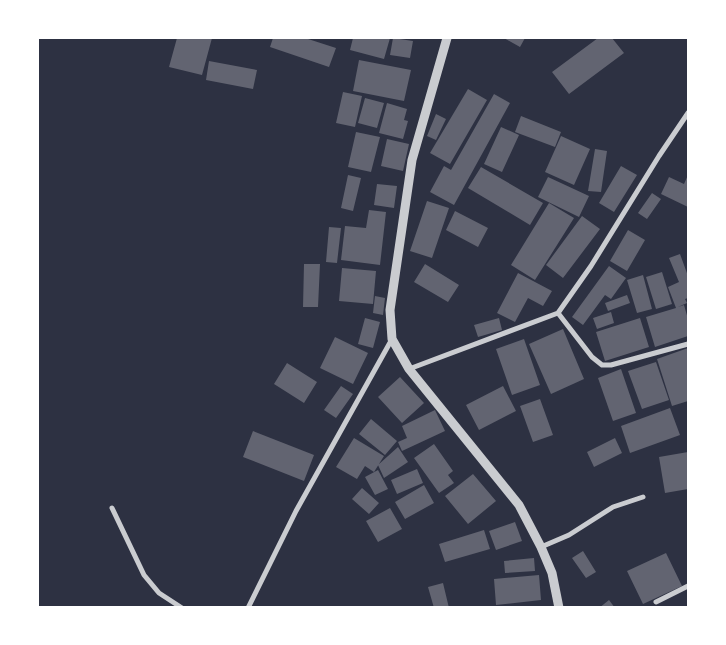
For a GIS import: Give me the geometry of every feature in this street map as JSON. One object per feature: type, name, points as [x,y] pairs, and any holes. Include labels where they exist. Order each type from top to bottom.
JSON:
[{"type":"street","points":[[447,38],[412,160],[390,310],[392,339],[409,369],[519,505],[552,573],[559,608]]},
{"type":"street","points":[[409,369],[558,313],[591,266],[688,113]]},
{"type":"street","points":[[558,313],[592,357],[602,365],[611,365],[688,344]]},
{"type":"street","points":[[248,608],[296,511],[392,339]]},
{"type":"street","points":[[541,547],[569,535],[613,507],[643,497]]},
{"type":"street","points":[[112,508],[144,575],[159,593],[182,608]]},
{"type":"street","points":[[656,602],[688,586]]},
{"type":"building","points":[[177,38],[212,38],[202,75],[169,67]]},
{"type":"building","points":[[273,38],[305,38],[336,48],[329,67],[270,47]]},
{"type":"building","points":[[353,38],[390,38],[384,59],[350,50]]},
{"type":"building","points":[[393,38],[413,41],[410,58],[390,55]]},
{"type":"building","points":[[504,38],[525,38],[520,47]]},
{"type":"building","points":[[598,38],[612,38],[624,53],[569,94],[552,72]]},
{"type":"building","points":[[359,60],[411,70],[404,101],[353,91]]},
{"type":"building","points":[[209,61],[257,70],[253,89],[206,80]]},
{"type":"building","points":[[468,89],[487,100],[450,164],[430,153]]},
{"type":"building","points":[[343,92],[362,96],[355,127],[336,123]]},
{"type":"building","points":[[494,94],[510,103],[454,205],[430,192],[444,166],[451,170]]},
{"type":"building","points":[[365,98],[384,103],[377,128],[358,123]]},
{"type":"building","points":[[387,103],[407,109],[404,120],[408,121],[403,139],[379,133]]},
{"type":"building","points":[[436,114],[446,119],[436,140],[427,136]]},
{"type":"building","points":[[521,116],[561,132],[555,147],[515,132]]},
{"type":"building","points":[[501,127],[519,135],[502,172],[484,164]]},
{"type":"building","points":[[356,132],[380,137],[371,172],[348,167]]},
{"type":"building","points":[[561,136],[590,149],[574,185],[545,172]]},
{"type":"building","points":[[387,139],[409,144],[403,171],[381,166]]},
{"type":"building","points":[[595,149],[607,151],[601,192],[588,191]]},
{"type":"building","points":[[621,166],[637,175],[614,212],[599,203]]},
{"type":"building","points":[[481,167],[543,203],[530,225],[468,188]]},
{"type":"building","points":[[348,175],[361,178],[353,211],[341,208]]},
{"type":"building","points":[[688,175],[688,207],[661,194],[669,177],[684,184]]},
{"type":"building","points":[[548,177],[589,196],[579,217],[538,197]]},
{"type":"building","points":[[377,184],[397,186],[394,208],[374,205]]},
{"type":"building","points":[[652,193],[661,199],[647,219],[638,213]]},
{"type":"building","points":[[427,201],[449,208],[432,258],[410,251]]},
{"type":"building","points":[[549,203],[574,218],[535,280],[511,265]]},
{"type":"building","points":[[369,210],[386,212],[380,265],[341,260],[345,226],[366,228]]},
{"type":"building","points":[[455,211],[488,228],[478,247],[446,230]]},
{"type":"building","points":[[582,216],[600,229],[563,278],[546,265]]},
{"type":"building","points":[[329,227],[341,228],[337,263],[326,262]]},
{"type":"building","points":[[628,230],[645,240],[627,271],[610,261]]},
{"type":"building","points":[[680,254],[688,276],[688,298],[685,299],[687,303],[678,307],[684,305],[688,319],[688,336],[655,347],[646,317],[676,308],[668,287],[679,282],[669,258]]},
{"type":"building","points":[[304,264],[320,264],[318,307],[303,307]]},
{"type":"building","points":[[425,264],[459,285],[448,302],[414,282]]},
{"type":"building","points":[[609,266],[626,278],[611,299],[605,295],[583,325],[572,317]]},
{"type":"building","points":[[342,268],[376,271],[373,304],[339,301]]},
{"type":"building","points":[[662,272],[672,304],[656,309],[646,277]]},
{"type":"building","points":[[518,273],[552,291],[543,306],[528,298],[515,322],[497,313]]},
{"type":"building","points":[[643,275],[652,309],[637,313],[627,280]]},
{"type":"building","points":[[627,295],[630,303],[608,311],[605,303]]},
{"type":"building","points":[[375,296],[385,298],[383,315],[373,313]]},
{"type":"building","points":[[611,312],[614,323],[597,329],[593,318]]},
{"type":"building","points":[[365,318],[380,322],[373,348],[358,344]]},
{"type":"building","points":[[499,318],[502,330],[478,337],[474,325]]},
{"type":"building","points":[[640,318],[649,347],[605,361],[596,332]]},
{"type":"building","points":[[563,329],[584,379],[551,394],[529,344]]},
{"type":"building","points":[[335,337],[368,353],[353,384],[320,368]]},
{"type":"building","points":[[524,339],[540,385],[512,395],[496,349]]},
{"type":"building","points":[[688,348],[688,401],[672,406],[657,359]]},
{"type":"building","points":[[656,362],[669,400],[642,409],[628,371]]},
{"type":"building","points":[[287,363],[317,382],[304,403],[274,384]]},
{"type":"building","points":[[621,369],[636,413],[613,421],[598,378]]},
{"type":"building","points":[[400,377],[424,403],[402,423],[378,397]]},
{"type":"building","points":[[341,386],[353,394],[336,418],[324,410]]},
{"type":"building","points":[[503,386],[516,411],[479,430],[466,405]]},
{"type":"building","points":[[540,399],[553,435],[533,442],[520,406]]},
{"type":"building","points":[[670,408],[680,435],[630,453],[621,426]]},
{"type":"building","points":[[435,410],[445,431],[402,451],[398,442],[407,438],[402,426]]},
{"type":"building","points":[[371,419],[397,441],[385,455],[359,434]]},
{"type":"building","points":[[253,431],[314,455],[304,481],[243,457]]},
{"type":"building","points":[[354,438],[384,456],[374,472],[365,466],[357,479],[336,467]]},
{"type":"building","points":[[615,438],[622,453],[594,467],[587,452]]},
{"type":"building","points":[[434,444],[453,471],[448,475],[454,483],[439,493],[414,458]]},
{"type":"building","points":[[398,447],[408,462],[384,478],[378,465]]},
{"type":"building","points":[[688,452],[688,489],[665,493],[659,457]]},
{"type":"building","points":[[417,469],[423,483],[397,494],[391,480]]},
{"type":"building","points":[[378,470],[388,489],[375,495],[365,477]]},
{"type":"building","points":[[473,474],[496,501],[468,524],[445,496]]},
{"type":"building","points":[[424,485],[434,503],[405,519],[395,502]]},
{"type":"building","points":[[362,488],[379,503],[369,514],[352,499]]},
{"type":"building","points":[[390,508],[402,529],[378,542],[366,521]]},
{"type":"building","points":[[515,522],[522,541],[496,550],[489,531]]},
{"type":"building","points":[[484,530],[490,549],[445,562],[439,544]]},
{"type":"building","points":[[583,551],[596,572],[586,578],[572,558]]},
{"type":"building","points":[[666,553],[682,586],[643,604],[627,571]]},
{"type":"building","points":[[534,558],[535,571],[505,573],[504,561]]},
{"type":"building","points":[[539,575],[541,600],[496,605],[494,579]]},
{"type":"building","points":[[443,583],[449,608],[434,608],[428,587]]},
{"type":"building","points":[[609,600],[615,608],[599,608]]}]
